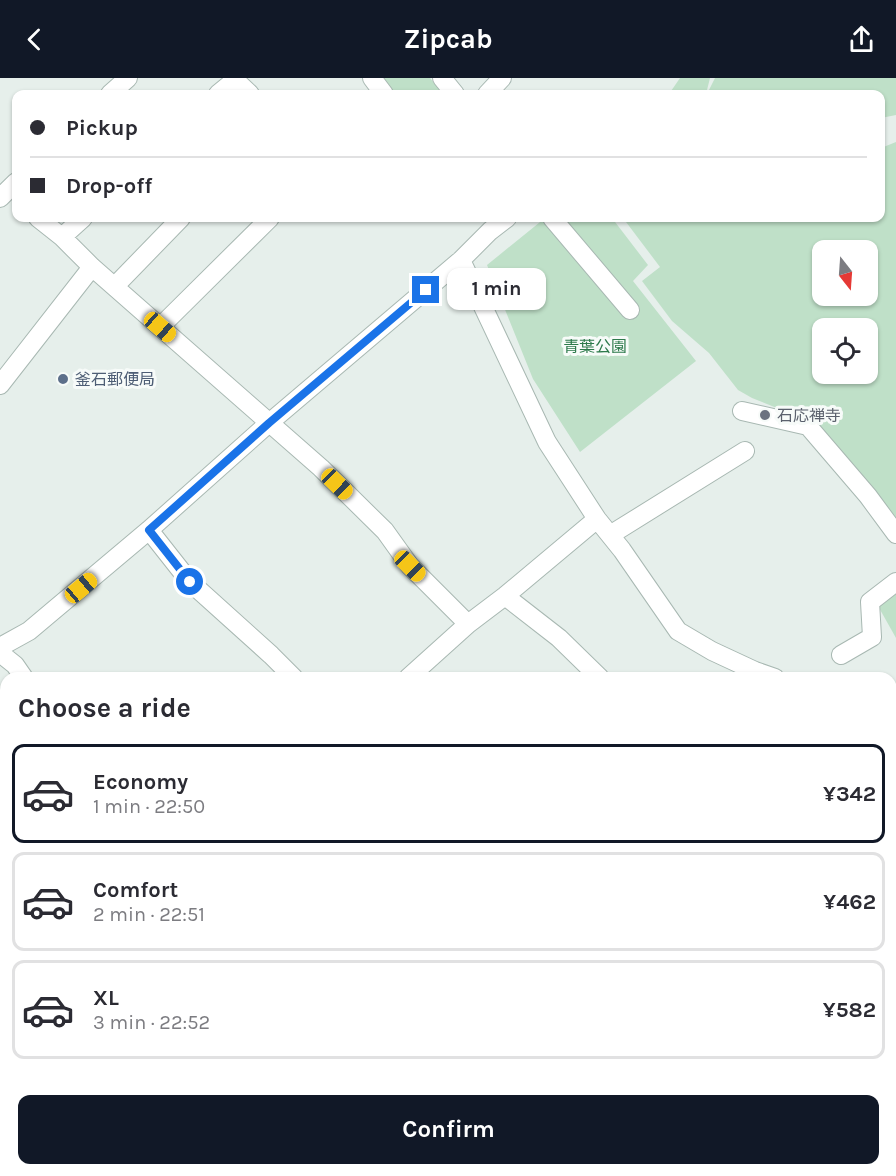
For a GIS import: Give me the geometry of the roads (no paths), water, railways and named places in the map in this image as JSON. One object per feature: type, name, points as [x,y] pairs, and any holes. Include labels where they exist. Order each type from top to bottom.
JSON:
[{"type":"street","points":[[114,90],[128,78]]},
{"type":"street","points":[[442,78],[452,90]]},
{"type":"street","points":[[491,90],[502,78]]},
{"type":"street","points":[[222,90],[234,79],[246,90]]},
{"type":"street","points":[[43,222],[321,468],[386,531],[410,566],[468,624]]},
{"type":"street","points":[[62,237],[79,222]]},
{"type":"street","points":[[115,286],[177,222]]},
{"type":"street","points":[[160,327],[266,222]]},
{"type":"street","points":[[555,222],[630,310]]},
{"type":"street","points":[[0,647],[29,631],[461,260],[485,224]]},
{"type":"street","points":[[461,260],[547,442],[597,519],[622,549],[678,631],[747,672]]},
{"type":"street","points":[[0,385],[92,267]]},
{"type":"street","points":[[742,411],[808,426],[868,496],[896,534]]},
{"type":"street","points":[[610,535],[745,451]]},
{"type":"street","points":[[415,672],[468,624],[597,519]]},
{"type":"street","points":[[149,530],[190,582],[288,672]]},
{"type":"street","points":[[841,655],[872,637],[870,602],[896,582]]},
{"type":"street","points":[[505,596],[559,638],[594,672]]},
{"type":"street","points":[[0,654],[15,665],[20,672]]},
{"type":"place","name":"釜石郵便局","points":[[63,379]]},
{"type":"place","name":"石応禅寺","points":[[765,415]]},
{"type":"park label","name":"青葉公園","points":[[595,346]]}]
